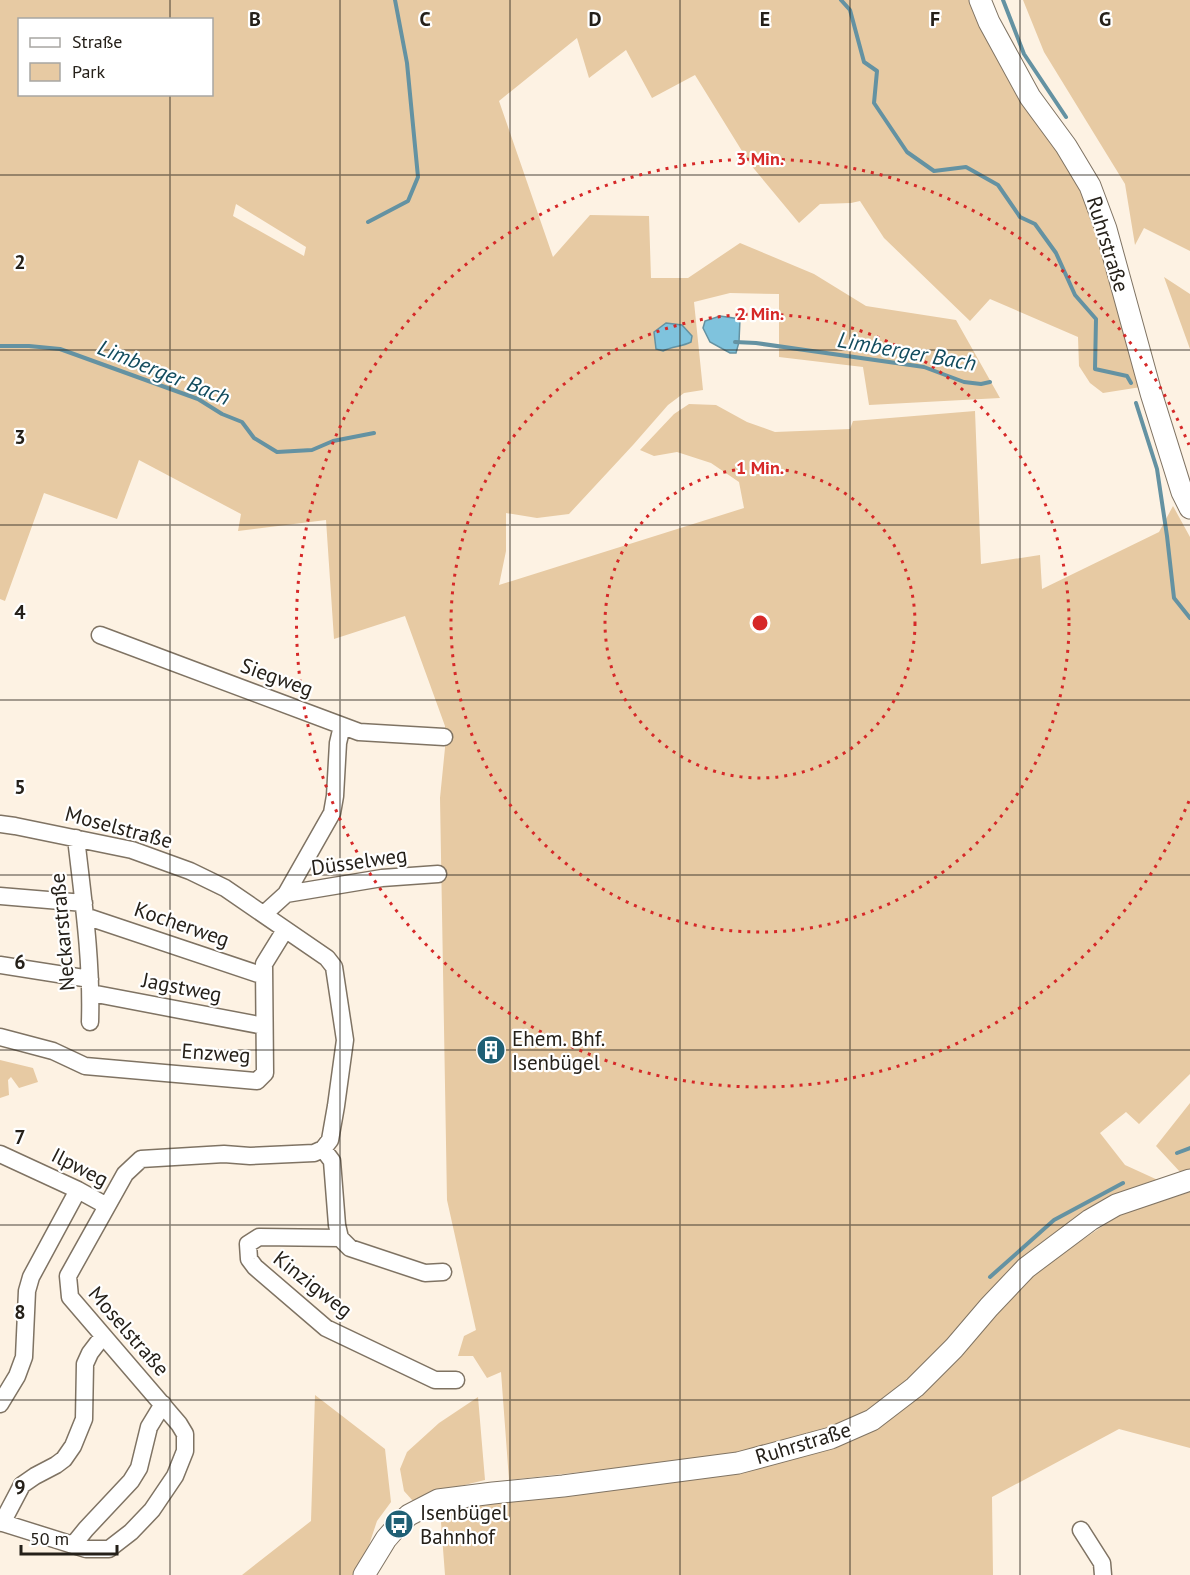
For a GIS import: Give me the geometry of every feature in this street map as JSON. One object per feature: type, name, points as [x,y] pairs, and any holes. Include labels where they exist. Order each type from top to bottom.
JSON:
[{"type":"main road","name":"Ruhrstraße","points":[[980,0],[989,22],[1030,97],[1066,146],[1090,186],[1106,229],[1151,393],[1182,492],[1190,508]]},
{"type":"main road","name":"Ruhrstraße","points":[[363,1575],[386,1539],[399,1524],[409,1515],[438,1500],[738,1463],[831,1438],[872,1420],[923,1380],[1026,1268],[1090,1220],[1116,1205],[1190,1180]]},
{"type":"street","name":"Siegweg","points":[[100,635],[359,732],[444,737]]},
{"type":"street","points":[[264,914],[286,894],[332,813],[338,743],[342,726]]},
{"type":"street","name":"Moselstraße","points":[[0,824],[15,825],[132,850],[163,860],[225,888],[327,958],[334,968],[345,1040],[330,1140],[323,1149],[314,1153],[250,1156],[224,1154],[141,1159],[125,1173],[68,1276],[70,1297],[163,1404],[185,1434],[185,1451],[175,1476],[152,1510],[131,1532],[109,1549],[86,1549],[1,1523]]},
{"type":"street","name":"Neckarstraße","points":[[76,838],[90,986],[90,1022]]},
{"type":"street","name":"Düsselweg","points":[[286,894],[382,878],[438,874]]},
{"type":"street","name":"Kocherweg","points":[[0,896],[84,909],[264,976]]},
{"type":"street","name":"Enzweg","points":[[0,1037],[53,1050],[85,1066],[257,1081],[264,1073],[264,964],[285,930]]},
{"type":"street","name":"Jagstweg","points":[[0,965],[264,1026]]},
{"type":"street","points":[[323,1149],[332,1161],[340,1238]]},
{"type":"street","name":"Ilpweg","points":[[1,1156],[78,1190],[107,1206]]},
{"type":"street","points":[[0,1404],[17,1376],[24,1357],[27,1292],[31,1276],[78,1190]]},
{"type":"street","name":"Kinzigweg","points":[[443,1272],[425,1273],[351,1248],[340,1238],[259,1237],[248,1244],[249,1259],[255,1267],[326,1328],[435,1380],[456,1380]]},
{"type":"street","points":[[1,1523],[22,1485],[64,1459],[73,1446],[84,1419],[85,1364],[103,1336]]},
{"type":"street","points":[[73,1545],[131,1481],[139,1468],[149,1427],[163,1404]]},
{"type":"street","points":[[1081,1530],[1102,1563],[1102,1575]]},
{"type":"green space","points":[[0,0],[971,0],[1068,164],[1093,218],[1141,387],[1103,393],[1090,383],[1079,366],[1078,337],[990,299],[970,321],[884,238],[860,201],[820,204],[799,223],[750,164],[695,75],[652,98],[626,50],[589,78],[577,38],[499,101],[553,257],[590,215],[649,216],[651,278],[688,278],[740,243],[814,274],[866,306],[956,320],[1000,398],[869,405],[863,367],[779,357],[779,294],[730,293],[694,302],[703,390],[684,393],[668,405],[569,514],[537,518],[506,513],[506,551],[499,585],[744,508],[739,482],[711,463],[677,452],[654,456],[640,450],[674,414],[689,404],[716,405],[747,422],[775,432],[850,429],[853,421],[975,411],[981,564],[1040,555],[1042,589],[1159,532],[1173,506],[1190,537],[1190,1074],[1139,1124],[1126,1112],[1100,1133],[1125,1165],[1160,1181],[1077,1219],[1006,1273],[949,1343],[909,1383],[858,1419],[735,1455],[509,1480],[501,1372],[487,1378],[473,1356],[458,1356],[464,1336],[476,1330],[447,1200],[440,798],[445,726],[405,616],[334,639],[326,520],[238,531],[241,514],[139,460],[117,519],[44,493],[5,601],[0,599]],"holes":[[[236,204],[306,247],[304,256],[233,216]]]},
{"type":"green space","points":[[1023,0],[1190,0],[1190,251],[1144,228],[1135,245],[1125,184],[1044,52]]},
{"type":"green space","points":[[1164,277],[1190,294],[1190,349]]},
{"type":"green space","points":[[0,1060],[33,1068],[38,1082],[19,1088],[11,1077],[8,1080],[9,1095],[0,1098]]},
{"type":"green space","points":[[1190,1103],[1190,1169],[1181,1173],[1156,1146]]},
{"type":"green space","points":[[1190,1192],[1190,1448],[1119,1429],[992,1497],[993,1575],[445,1575],[440,1509],[736,1471],[933,1382],[1038,1270],[1119,1215]]},
{"type":"green space","points":[[315,1395],[385,1449],[391,1502],[377,1521],[367,1551],[353,1575],[242,1575],[311,1521]]},
{"type":"green space","points":[[478,1397],[485,1480],[440,1491],[413,1501],[404,1491],[400,1469],[407,1452],[439,1423]]},
{"type":"water","points":[[720,316],[740,319],[736,353],[730,353],[710,342],[703,328],[705,321]]},
{"type":"water","points":[[666,323],[682,325],[692,336],[691,342],[663,351],[656,349],[654,332]]},
{"type":"waterway","points":[[368,222],[408,201],[418,177],[407,63],[395,0]]},
{"type":"waterway","points":[[841,0],[850,10],[864,62],[877,71],[874,103],[907,152],[934,171],[966,167],[998,185],[1020,217],[1035,224],[1056,253],[1075,295],[1096,319],[1095,369],[1127,376],[1131,383]]},
{"type":"waterway","points":[[1003,0],[1024,54],[1066,117]]},
{"type":"waterway","name":"Limberger Bach","points":[[735,342],[924,367],[964,382],[981,384],[990,382]]},
{"type":"waterway","name":"Limberger Bach","points":[[0,346],[60,349],[198,399],[222,414],[242,422],[254,438],[277,452],[312,450],[333,441],[374,433]]},
{"type":"waterway","points":[[1136,403],[1157,469],[1174,598],[1190,618]]},
{"type":"waterway","points":[[1177,1153],[1190,1148]]},
{"type":"waterway","points":[[990,1277],[1054,1220],[1123,1183]]},
{"type":"place","name":"Ehem. Bhf. Isenbügel","points":[[491,1050]]},
{"type":"place","name":"Isenbügel Bahnhof","points":[[399,1524]]}]
